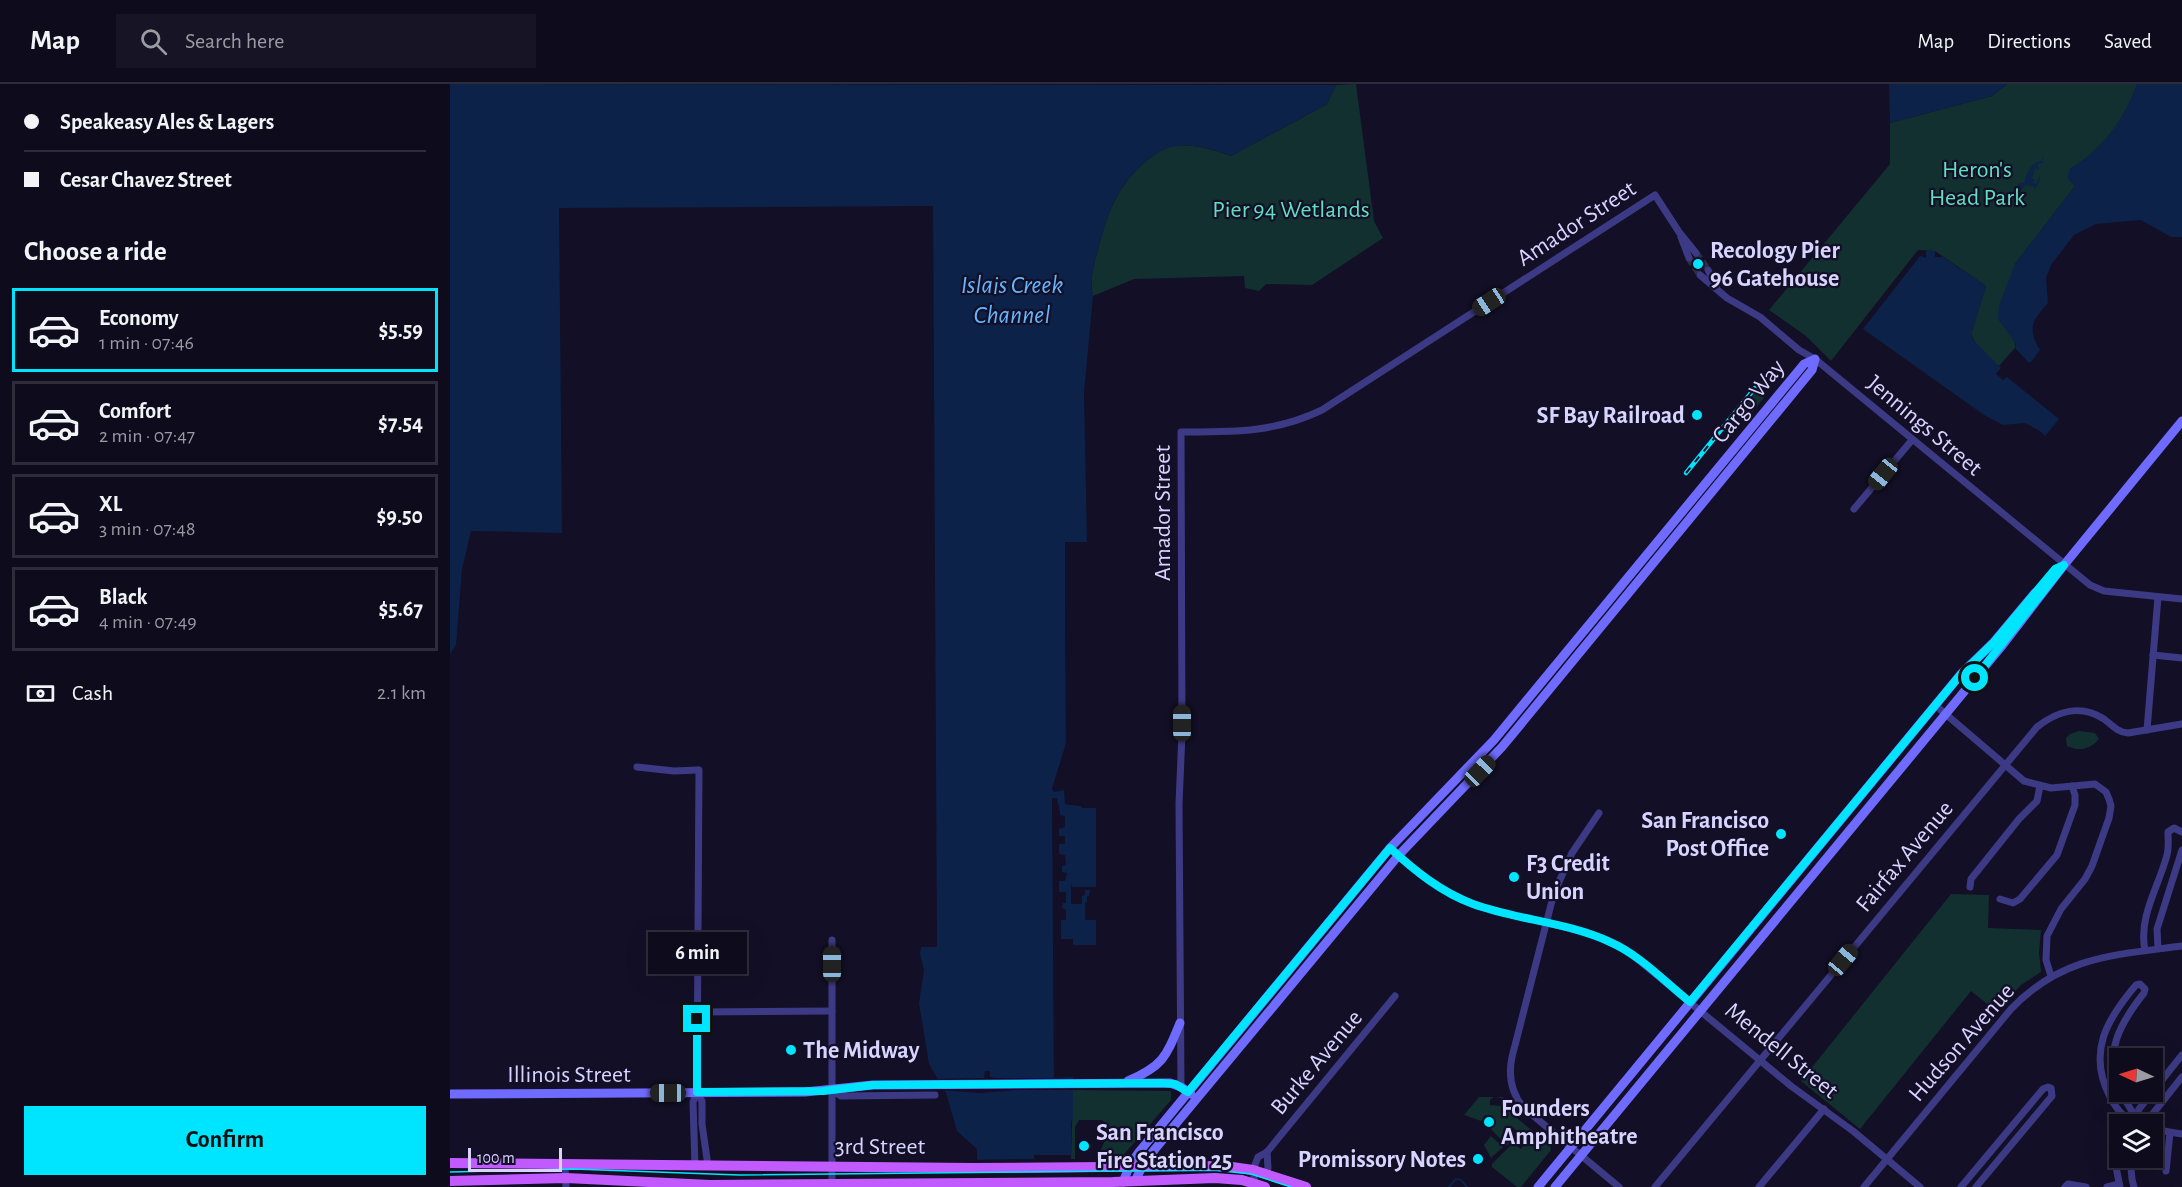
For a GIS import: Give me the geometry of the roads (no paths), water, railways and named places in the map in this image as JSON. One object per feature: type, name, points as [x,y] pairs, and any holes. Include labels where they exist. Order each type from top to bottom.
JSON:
[{"type":"main road","name":"Cargo Way","points":[[1128,1184],[1130,1165],[1184,1090],[1390,848],[1494,740],[1804,364],[1815,359]]},
{"type":"main road","name":"Cargo Way","points":[[1128,1184],[1398,856],[1502,747],[1812,370],[1815,359]]},
{"type":"main road","points":[[1555,1187],[2001,647],[2064,565],[2182,421]]},
{"type":"main road","points":[[2162,446],[2182,430]]},
{"type":"main road","points":[[1538,1187],[1935,705],[1967,668],[1994,642],[2055,569],[2064,565]]},
{"type":"main road","points":[[1793,877],[1803,885]]},
{"type":"main road","points":[[1749,931],[1759,939]]},
{"type":"main road","points":[[1122,1083],[1160,1063],[1169,1051],[1180,1023]]},
{"type":"main road","name":"Illinois Street","points":[[450,1094],[831,1090],[873,1085],[922,1084],[1170,1083],[1184,1090]]},
{"type":"main road","points":[[1184,1090],[1197,1099]]},
{"type":"main road","name":"3rd Street","points":[[450,1163],[973,1168],[1225,1166],[1266,1173],[1306,1187]]},
{"type":"main road","points":[[694,1166],[697,1186]]},
{"type":"main road","points":[[708,1166],[710,1186]]},
{"type":"main road","name":"3rd Street","points":[[450,1180],[710,1186],[973,1182],[1128,1184],[1215,1178],[1235,1179],[1260,1185]]},
{"type":"street","name":"Amador Street","points":[[1184,1090],[1180,1023],[1181,432],[1256,431],[1289,424],[1322,410],[1655,195],[1696,253]]},
{"type":"street","name":"Amador Street","points":[[1679,232],[1689,258]]},
{"type":"street","points":[[1708,270],[1718,291]]},
{"type":"street","points":[[1700,275],[1718,291]]},
{"type":"street","name":"Jennings Street","points":[[1718,291],[1760,317],[1799,350],[1815,359],[2090,585],[2104,591],[2182,599]]},
{"type":"street","points":[[1854,509],[1912,440]]},
{"type":"street","points":[[2147,729],[2158,597]]},
{"type":"street","points":[[2154,655],[2182,658]]},
{"type":"street","points":[[1935,705],[2024,781],[2040,786],[2061,788],[2094,784],[2106,792],[2111,806],[2092,866],[2050,927],[2046,948],[2048,970],[2051,976]]},
{"type":"street","name":"Fairfax Avenue","points":[[1655,1187],[2037,727],[2060,713],[2075,711],[2094,714],[2121,732],[2128,733],[2182,724]]},
{"type":"street","points":[[637,767],[674,771],[698,770],[697,1092],[693,1101],[694,1166]]},
{"type":"street","points":[[1970,887],[1971,879],[2019,819],[2037,801],[2040,786]]},
{"type":"street","points":[[2000,899],[2013,903],[2020,899],[2057,855],[2075,805],[2072,786]]},
{"type":"street","points":[[1599,813],[1565,866],[1554,892],[1511,1064],[1512,1088],[1515,1097],[1524,1108],[1619,1187]]},
{"type":"street","points":[[2145,950],[2143,938],[2146,915],[2168,854],[2168,832],[2174,828],[2182,832]]},
{"type":"street","name":"Mendell Street","points":[[1390,848],[1432,883],[1464,900],[1600,938],[1621,947],[1920,1187]]},
{"type":"street","points":[[2158,948],[2157,929],[2182,850]]},
{"type":"street","points":[[832,940],[832,1184]]},
{"type":"street","name":"Hudson Avenue","points":[[1864,1187],[2023,997],[2051,976],[2086,961],[2182,946]]},
{"type":"street","points":[[2109,1093],[2101,1068],[2102,1039],[2111,1017],[2136,985],[2140,984],[2145,989],[2144,993],[2124,1022],[2114,1048]]},
{"type":"street","name":"Burke Avenue","points":[[1252,1170],[1258,1157],[1267,1152],[1395,996]]},
{"type":"street","points":[[697,1012],[832,1011]]},
{"type":"street","points":[[2138,1114],[2139,1109],[2182,1055]]},
{"type":"street","points":[[2153,1114],[2182,1077]]},
{"type":"street","points":[[1961,1187],[2043,1089],[2051,1088],[2052,1096],[1976,1187]]},
{"type":"street","name":"Illinois Street","points":[[831,1090],[841,1096],[935,1095]]},
{"type":"street","points":[[697,1092],[702,1101],[702,1129],[708,1166]]},
{"type":"street","points":[[1760,1187],[1824,1109]]},
{"type":"street","points":[[2163,1131],[2182,1134]]},
{"type":"street","points":[[2166,1171],[2170,1133]]},
{"type":"street","points":[[1266,1173],[1267,1152]]},
{"type":"street","points":[[566,1165],[566,1182]]},
{"type":"street","points":[[2107,1187],[2120,1185],[2116,1168]]},
{"type":"street","points":[[2131,1168],[2134,1187]]},
{"type":"street","points":[[1252,1170],[1260,1185]]},
{"type":"street","points":[[2064,1187],[2072,1183],[2086,1187]]},
{"type":"water","name":"Islais Creek Channel","points":[[450,84],[1336,85],[1327,104],[1231,156],[1206,148],[1179,146],[1160,151],[1153,156],[1135,172],[1120,191],[1106,222],[1095,259],[1084,392],[1087,542],[1065,542],[1066,744],[1052,789],[1065,790],[1065,804],[1096,808],[1096,887],[1071,887],[1071,904],[1082,904],[1082,895],[1085,890],[1090,890],[1085,920],[1096,920],[1096,945],[1073,945],[1073,939],[1061,939],[1061,920],[1066,920],[1066,910],[1062,908],[1065,892],[1059,892],[1059,881],[1066,873],[1062,873],[1065,855],[1059,855],[1059,844],[1065,844],[1065,836],[1059,836],[1059,829],[1065,817],[1060,815],[1059,806],[1053,798],[1054,1077],[1073,1077],[1073,1120],[1071,1121],[1071,1155],[1034,1155],[1037,1187],[977,1187],[977,1149],[957,1131],[946,1093],[929,1064],[919,1003],[924,970],[920,954],[921,947],[937,947],[933,206],[559,208],[562,533],[471,531],[462,569],[456,645],[450,654]]},
{"type":"water","points":[[1889,84],[2007,84],[1992,96],[1890,123]]},
{"type":"water","points":[[2137,84],[2182,84],[2182,237],[2171,237],[2141,220],[2096,224],[2074,235],[2051,265],[2046,278],[2048,303],[2033,325],[2034,336],[2040,350],[2031,362],[2028,362],[2015,348],[2016,344],[1998,319],[1999,306],[2015,264],[2075,186],[2067,178],[2070,169],[2102,143],[2111,132],[2126,109]]},
{"type":"water","points":[[2043,153],[2043,162],[2038,164],[2039,170],[2035,168],[2032,179],[2035,179],[2033,183],[2036,184],[2040,175],[2034,192],[2035,187],[2025,185],[2020,192],[2015,191],[2018,184],[2025,182],[2032,166],[2042,161]]},
{"type":"water","points":[[1926,251],[1935,251],[1935,257],[1943,257],[1986,286],[1971,335],[2001,368],[1996,374],[2003,380],[2007,377],[2059,419],[2045,436],[2025,423],[2003,425],[1984,415],[1863,329],[1920,256],[1926,258]]},
{"type":"waterway","points":[[1449,1187],[1456,1179],[1461,1180],[1467,1187]]},
{"type":"tunnel","points":[[1696,253],[1708,270]]},
{"type":"tunnel","points":[[1689,258],[1700,275]]},
{"type":"tram line","points":[[450,1172],[574,1169],[739,1175],[1214,1170],[1251,1174],[1291,1187]]},
{"type":"railway","points":[[1686,473],[1755,388]]},
{"type":"railway","points":[[986,1084],[1010,1084]]},
{"type":"place","name":"Recology Pier 96 Gatehouse","points":[[1698,264]]},
{"type":"place","name":"SF Bay Railroad","points":[[1697,415]]},
{"type":"place","name":"San Francisco Post Office","points":[[1781,834]]},
{"type":"place","name":"F3 Credit Union","points":[[1514,877]]},
{"type":"place","name":"The Midway","points":[[791,1050]]},
{"type":"place","name":"Founders Amphitheatre","points":[[1489,1122]]},
{"type":"place","name":"San Francisco Fire Station 25","points":[[1084,1146]]},
{"type":"place","name":"Promissory Notes","points":[[1478,1159]]},
{"type":"park label","name":"Heron's Head Park","points":[[1977,183]]},
{"type":"park label","name":"Pier 94 Wetlands","points":[[1291,209]]}]
